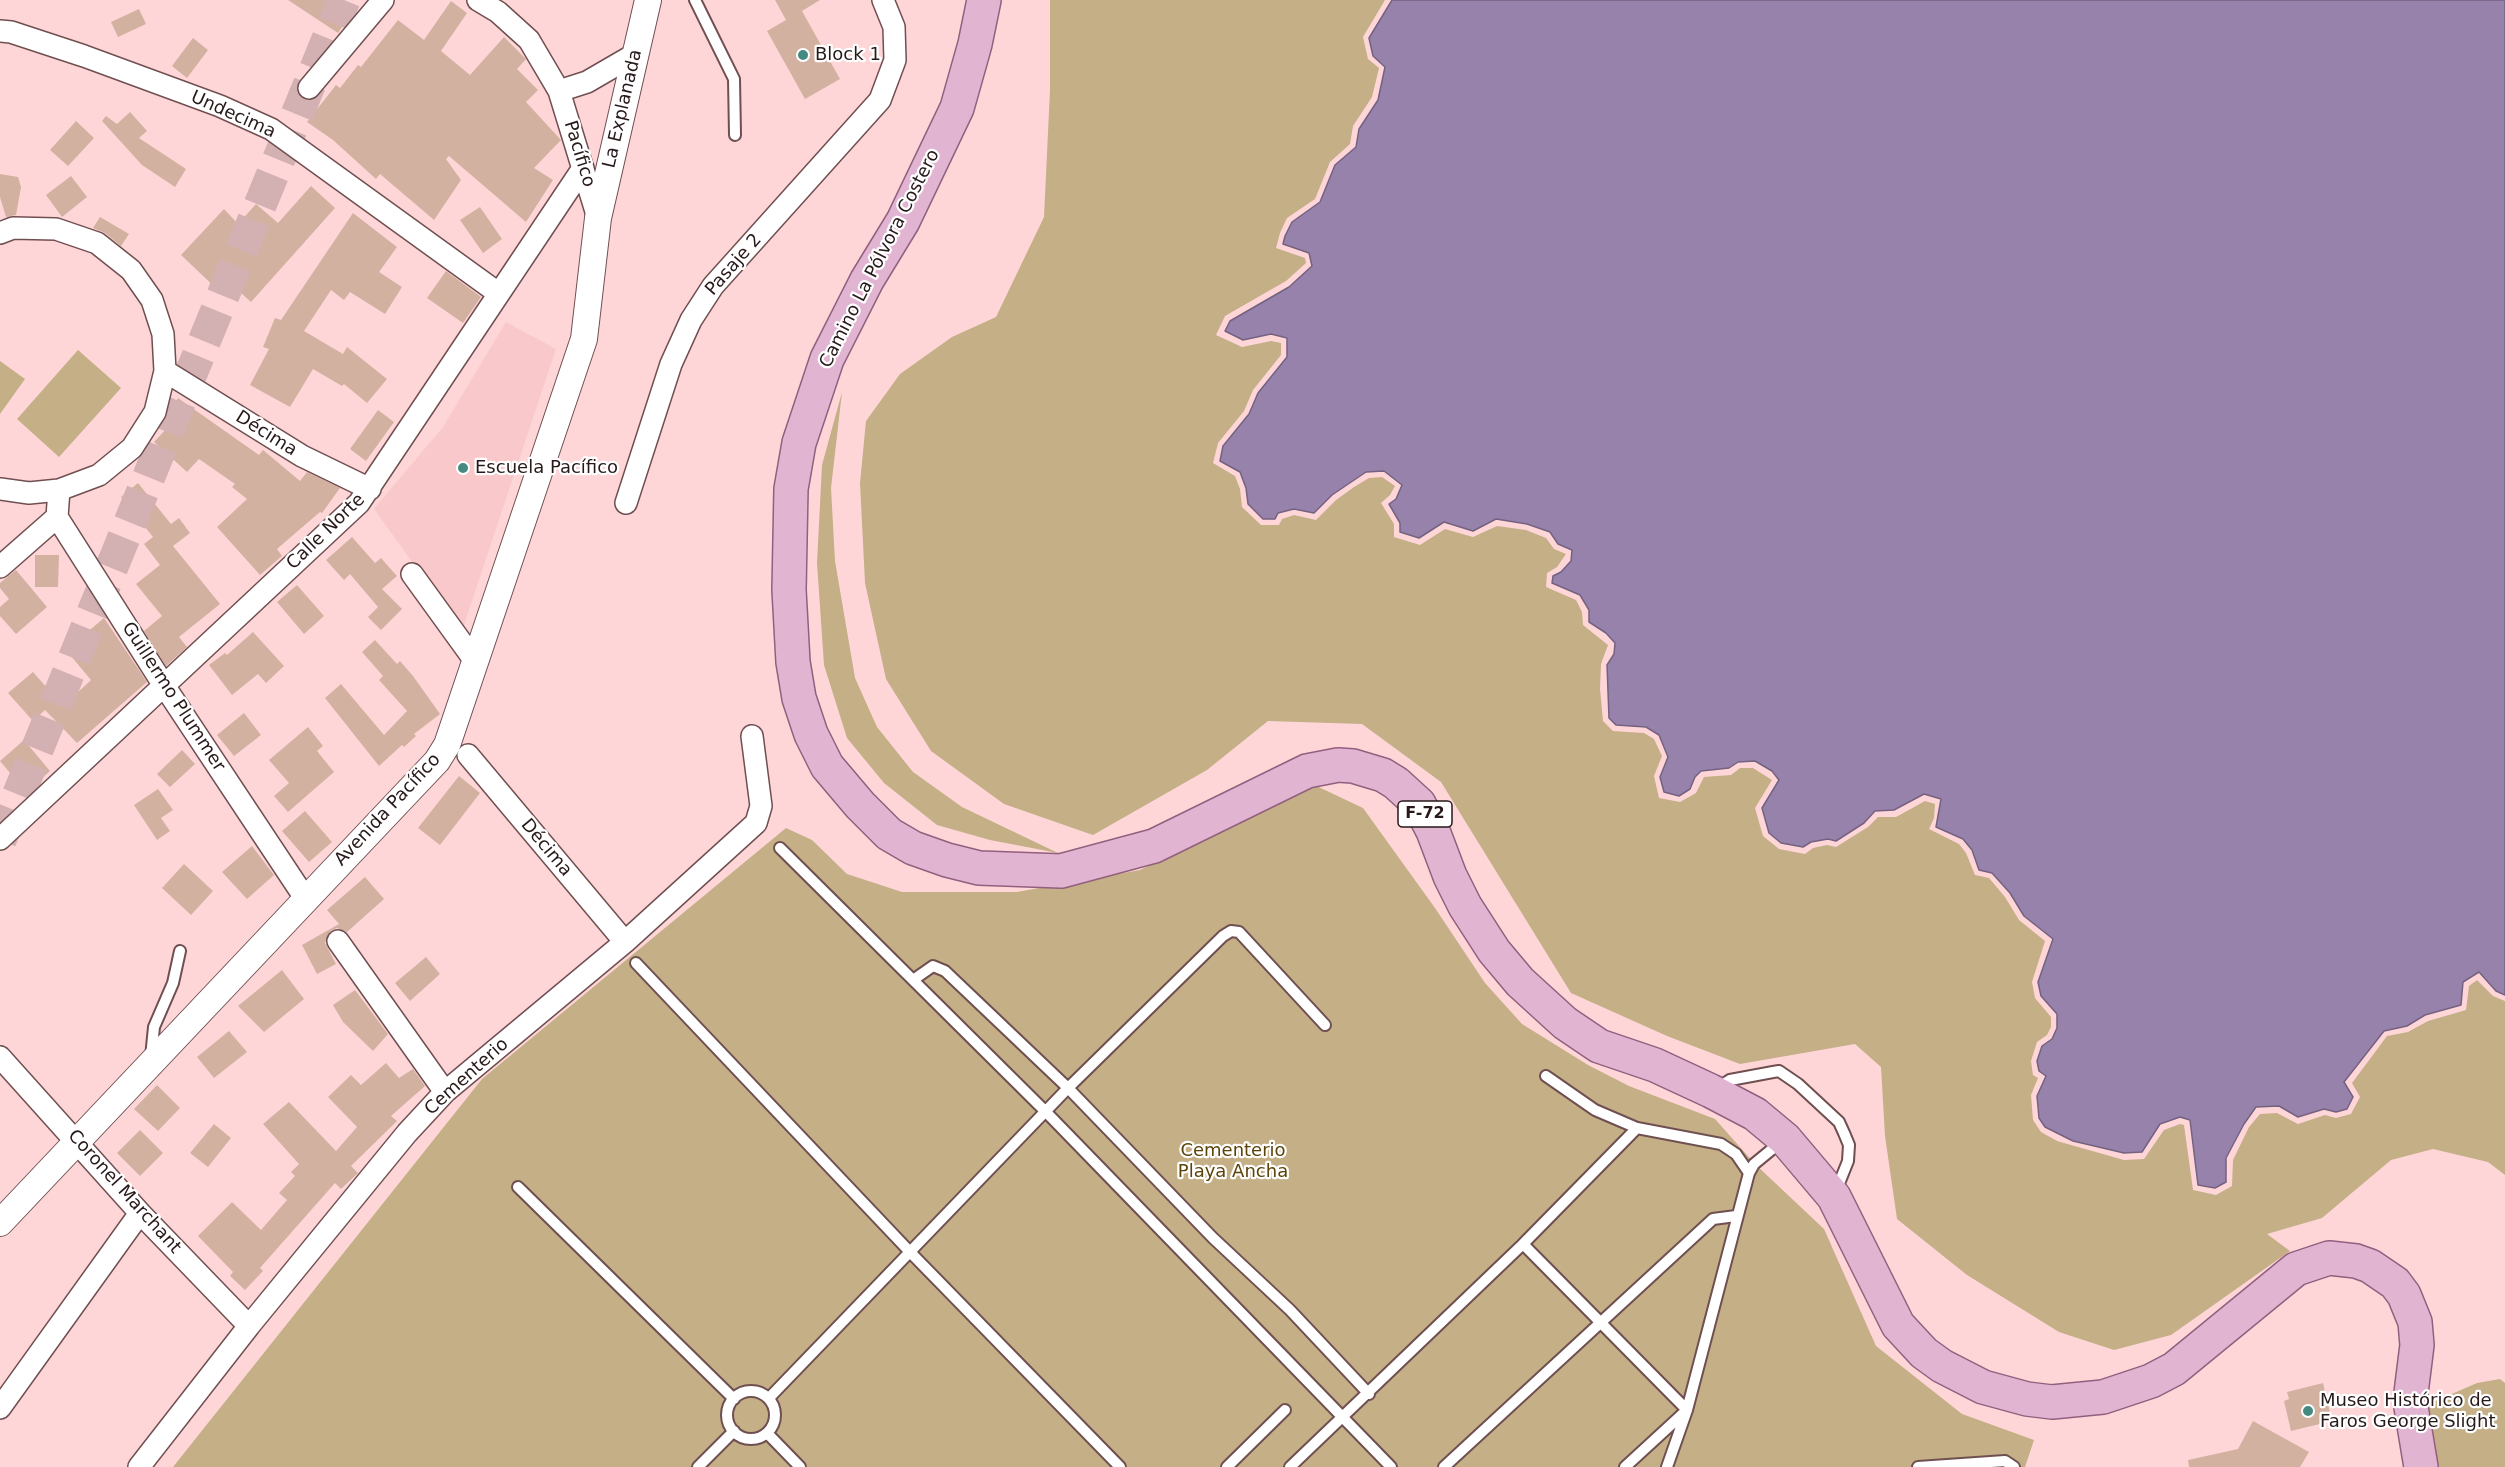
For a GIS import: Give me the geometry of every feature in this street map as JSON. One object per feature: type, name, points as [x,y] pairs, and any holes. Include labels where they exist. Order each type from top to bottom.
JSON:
[{"type":"main road","name":"Camino La Pólvora Costero","points":[[984,0],[975,44],[957,108],[903,221],[867,280],[827,359],[799,443],[791,489],[789,590],[793,663],[802,707],[811,734],[827,766],[860,805],[889,834],[913,848],[979,868],[1031,872],[1078,868],[1154,846],[1307,771],[1338,765],[1369,770],[1396,783],[1419,804],[1433,831],[1450,876],[1470,915],[1494,951],[1535,996],[1565,1023],[1599,1046],[1655,1065],[1755,1114],[1785,1139],[1834,1197],[1898,1325],[1924,1353],[1952,1372],[1983,1387],[2027,1399],[2078,1401],[2128,1391],[2159,1377],[2194,1354],[2296,1269],[2329,1258],[2356,1261],[2370,1266],[2395,1283],[2404,1295],[2415,1322],[2417,1345],[2410,1401],[2421,1467]]},
{"type":"street","points":[[309,88],[382,0]]},
{"type":"street","name":"Pacífico","points":[[478,0],[498,12],[529,40],[559,91],[598,218]]},
{"type":"street","name":"La Explanada","points":[[598,218],[648,0]]},
{"type":"street","name":"Pasaje 2","points":[[626,503],[671,364],[691,320],[713,286],[880,100],[895,60],[894,27],[883,0]]},
{"type":"street","name":"Undecima","points":[[0,31],[11,32],[84,56],[220,106],[272,129],[498,293]]},
{"type":"street","points":[[559,91],[587,82],[637,54]]},
{"type":"street","name":"Calle Norte","points":[[0,839],[359,503],[583,168]]},
{"type":"street","name":"Avenida Pacífico","points":[[0,1223],[437,761],[447,745],[584,339],[598,218]]},
{"type":"street","points":[[0,233],[13,228],[56,229],[97,243],[131,270],[152,300],[163,334],[165,371],[154,412],[132,448],[99,475],[60,490],[29,493],[0,489]]},
{"type":"street","name":"Décima","points":[[165,371],[302,456],[370,489]]},
{"type":"street","points":[[0,567],[57,517],[60,490]]},
{"type":"street","name":"Guillermo Plummer","points":[[57,517],[163,684],[305,898]]},
{"type":"street","points":[[412,574],[475,661]]},
{"type":"street","name":"Cementerio","points":[[139,1467],[249,1326],[407,1134],[445,1092],[625,942],[756,823],[761,806],[752,736]]},
{"type":"street","name":"Décima","points":[[468,755],[625,942]]},
{"type":"street","points":[[338,941],[445,1092]]},
{"type":"street","name":"Coronel Marchant","points":[[0,1057],[78,1141],[140,1213],[249,1326]]},
{"type":"street","points":[[0,1408],[140,1213]]},
{"type":"lane","points":[[695,0],[734,79],[735,135]]},
{"type":"lane","points":[[780,848],[1046,1112],[1391,1467]]},
{"type":"lane","points":[[768,1398],[1068,1088],[1223,936],[1231,932],[1239,932],[1325,1025]]},
{"type":"lane","points":[[151,1063],[154,1026],[173,983],[180,951]]},
{"type":"lane","points":[[636,963],[910,1252],[1120,1467]]},
{"type":"lane","points":[[913,980],[933,966],[945,971],[1068,1088],[1213,1238],[1290,1310],[1368,1394]]},
{"type":"lane","points":[[1711,1091],[1730,1080],[1779,1071],[1798,1084],[1839,1122],[1849,1145],[1848,1161],[1834,1197]]},
{"type":"lane","points":[[1546,1076],[1595,1110],[1637,1128],[1721,1144],[1736,1154],[1749,1173]]},
{"type":"lane","points":[[1290,1467],[1344,1418],[1523,1244],[1637,1128]]},
{"type":"lane","points":[[1667,1467],[1687,1410],[1736,1215],[1749,1173],[1755,1164],[1785,1139]]},
{"type":"lane","points":[[518,1187],[734,1399]]},
{"type":"lane","points":[[1444,1467],[1713,1219],[1736,1215]]},
{"type":"lane","points":[[1523,1244],[1687,1410]]},
{"type":"lane","points":[[751,1391],[768,1398],[775,1416],[767,1433],[750,1439],[734,1431],[728,1415],[734,1399],[751,1391]]},
{"type":"lane","points":[[1227,1467],[1285,1410]]},
{"type":"lane","points":[[1625,1467],[1687,1410]]},
{"type":"lane","points":[[698,1467],[734,1431]]},
{"type":"lane","points":[[767,1433],[800,1467]]},
{"type":"lane","points":[[1918,1467],[2005,1461],[2014,1467]]},
{"type":"shaded area","points":[[1392,0],[2505,0],[2505,995],[2496,991],[2479,972],[2463,982],[2461,1005],[2425,1015],[2407,1026],[2384,1031],[2344,1082],[2353,1097],[2347,1109],[2336,1112],[2324,1109],[2298,1117],[2279,1106],[2256,1107],[2226,1158],[2226,1182],[2215,1188],[2198,1185],[2190,1120],[2180,1117],[2160,1124],[2142,1152],[2124,1153],[2073,1141],[2045,1127],[2039,1118],[2037,1096],[2046,1076],[2039,1071],[2037,1061],[2042,1046],[2052,1039],[2057,1028],[2057,1014],[2041,996],[2038,982],[2053,939],[2024,916],[2010,893],[1992,873],[1979,870],[1972,850],[1963,839],[1936,827],[1941,799],[1924,794],[1894,810],[1875,811],[1864,823],[1836,841],[1828,839],[1811,842],[1803,847],[1781,843],[1769,833],[1762,808],[1779,780],[1772,771],[1755,761],[1738,762],[1729,768],[1701,771],[1695,777],[1690,789],[1679,796],[1664,792],[1660,777],[1668,757],[1659,735],[1646,727],[1616,725],[1609,718],[1607,665],[1614,654],[1615,643],[1606,633],[1589,622],[1589,610],[1580,595],[1552,583],[1553,576],[1561,572],[1571,561],[1572,550],[1558,544],[1550,532],[1527,524],[1496,519],[1473,531],[1444,522],[1419,538],[1400,532],[1400,523],[1389,504],[1396,499],[1402,485],[1384,471],[1366,472],[1332,495],[1314,513],[1294,509],[1278,513],[1275,519],[1263,519],[1248,504],[1246,488],[1240,472],[1220,461],[1223,446],[1249,414],[1258,393],[1287,357],[1287,338],[1271,334],[1243,340],[1225,331],[1230,321],[1289,287],[1312,266],[1309,253],[1283,244],[1285,236],[1292,222],[1320,202],[1335,165],[1356,147],[1359,129],[1378,100],[1385,67],[1373,56],[1369,38]]},
{"type":"shaded area","name":"Escuela Pacífico","points":[[506,322],[556,349],[462,631],[374,509],[443,427]]},
{"type":"green space","points":[[1050,0],[1385,0],[1363,37],[1368,59],[1379,68],[1372,97],[1353,126],[1350,144],[1330,162],[1315,199],[1287,218],[1280,233],[1276,248],[1305,258],[1306,263],[1286,281],[1225,316],[1216,335],[1242,347],[1271,341],[1281,343],[1281,355],[1253,390],[1244,411],[1218,443],[1213,463],[1235,476],[1240,489],[1242,507],[1261,525],[1279,525],[1282,519],[1294,515],[1316,520],[1336,500],[1354,487],[1369,478],[1382,477],[1395,486],[1390,495],[1381,503],[1394,524],[1394,537],[1420,545],[1445,529],[1473,537],[1497,526],[1526,530],[1546,538],[1554,549],[1566,554],[1557,567],[1547,573],[1546,587],[1576,600],[1582,612],[1583,625],[1608,645],[1601,664],[1600,689],[1603,721],[1613,731],[1644,733],[1654,739],[1662,756],[1654,776],[1659,798],[1680,802],[1696,793],[1704,777],[1731,775],[1740,768],[1753,768],[1772,780],[1755,808],[1763,836],[1779,849],[1805,854],[1813,848],[1827,845],[1836,847],[1868,827],[1878,817],[1896,817],[1925,801],[1935,804],[1934,818],[1929,829],[1959,844],[1966,853],[1975,875],[1989,878],[2005,897],[2019,920],[2045,941],[2032,982],[2035,998],[2051,1017],[2051,1027],[2047,1035],[2037,1042],[2031,1061],[2033,1075],[2038,1078],[2031,1095],[2033,1120],[2041,1132],[2057,1141],[2124,1160],[2144,1159],[2164,1130],[2180,1124],[2184,1125],[2193,1190],[2216,1195],[2232,1186],[2233,1160],[2249,1127],[2260,1114],[2277,1113],[2298,1124],[2325,1115],[2336,1118],[2351,1114],[2360,1097],[2352,1083],[2387,1036],[2408,1032],[2428,1021],[2466,1010],[2469,986],[2477,980],[2493,996],[2505,1001],[2505,1175],[2488,1162],[2433,1149],[2391,1160],[2322,1218],[2267,1234],[2290,1251],[2171,1335],[2114,1350],[2059,1332],[1967,1275],[1897,1219],[1885,1136],[1881,1067],[1855,1044],[1740,1064],[1667,1036],[1571,993],[1441,782],[1362,724],[1268,721],[1207,770],[1093,835],[1004,804],[931,751],[886,679],[865,583],[860,483],[866,421],[900,374],[952,337],[996,317],[1044,217],[1050,90]]},
{"type":"green space","points":[[78,350],[121,388],[59,457],[17,419]]},
{"type":"green space","points":[[0,361],[25,379],[0,414]]},
{"type":"green space","points":[[842,392],[831,488],[835,561],[855,678],[877,727],[913,772],[962,807],[1058,853],[990,840],[937,825],[884,783],[847,738],[824,665],[817,563],[822,465]]},
{"type":"green space","name":"Cementerio Playa Ancha","points":[[1308,782],[1363,808],[1435,908],[1485,983],[1522,1024],[1588,1065],[1629,1086],[1715,1119],[1755,1164],[1824,1229],[1876,1346],[1962,1414],[2034,1440],[2025,1467],[173,1467],[482,1079],[786,828],[812,840],[847,874],[902,892],[1017,892],[1140,870],[1228,828],[1255,807]]},
{"type":"green space","points":[[2500,1379],[2505,1383],[2505,1467],[2433,1467],[2424,1406],[2477,1383]]},
{"type":"building","points":[[288,0],[340,0],[354,9],[338,33]]},
{"type":"building","name":"Block 1","points":[[775,0],[820,0],[802,11],[840,79],[805,99],[767,31],[786,20]]},
{"type":"building","points":[[451,1],[467,13],[441,51],[470,75],[504,37],[526,59],[517,69],[538,90],[526,102],[561,140],[534,168],[553,180],[526,222],[449,156],[446,159],[461,180],[434,220],[380,174],[376,179],[333,140],[307,122],[336,85],[340,88],[358,65],[361,67],[398,20],[424,40]]},
{"type":"building","points":[[139,9],[146,24],[118,37],[111,22]]},
{"type":"building","points":[[193,38],[208,50],[187,78],[172,66]]},
{"type":"building","points":[[130,112],[147,131],[139,138],[186,169],[175,187],[142,165],[102,121],[106,116],[117,124]]},
{"type":"building","points":[[76,121],[94,138],[68,166],[50,150]]},
{"type":"building","points":[[0,174],[18,177],[21,187],[16,215],[6,217],[0,197]]},
{"type":"building","points":[[71,176],[87,197],[62,217],[46,195]]},
{"type":"building","points":[[311,186],[335,208],[251,302],[229,282],[220,292],[181,255],[224,209],[238,224],[256,204],[278,223]]},
{"type":"building","points":[[480,207],[502,239],[483,253],[460,220]]},
{"type":"building","points":[[353,213],[397,247],[379,272],[402,287],[385,314],[350,292],[344,300],[331,290],[304,331],[343,354],[347,347],[387,379],[367,403],[344,384],[342,386],[313,369],[290,407],[250,385],[269,349],[263,347],[275,318],[281,320]]},
{"type":"building","points":[[100,217],[129,234],[121,246],[105,233],[93,228]]},
{"type":"building","points":[[446,271],[481,297],[463,323],[427,298]]},
{"type":"building","points":[[178,398],[259,455],[263,450],[300,481],[307,472],[340,488],[322,513],[320,512],[277,549],[282,556],[260,575],[217,527],[247,499],[232,487],[235,484],[199,459],[187,472],[154,442],[169,426],[164,422]]},
{"type":"building","points":[[378,410],[394,422],[366,461],[350,449]]},
{"type":"building","points":[[138,483],[171,524],[179,518],[190,533],[173,546],[220,604],[179,637],[187,647],[166,666],[144,631],[162,616],[136,584],[160,565],[144,544],[153,537],[121,497]]},
{"type":"building","points":[[352,537],[375,563],[381,558],[397,576],[382,589],[402,609],[381,630],[368,617],[378,607],[350,574],[344,580],[326,560]]},
{"type":"building","points":[[35,555],[59,555],[58,587],[35,587]]},
{"type":"building","points":[[16,570],[47,607],[16,634],[0,616],[0,607],[9,599],[0,588],[0,583]]},
{"type":"building","points":[[297,585],[324,616],[304,634],[277,602]]},
{"type":"building","points":[[104,618],[147,682],[77,743],[45,710],[33,721],[8,693],[33,672],[63,706],[91,680],[66,650]]},
{"type":"building","points":[[253,632],[284,666],[266,683],[258,674],[232,695],[209,665],[225,653],[227,655]]},
{"type":"building","points":[[375,640],[397,664],[400,661],[440,714],[379,766],[325,698],[341,684],[384,735],[407,711],[379,680],[383,676],[362,652]]},
{"type":"building","points":[[244,713],[261,735],[234,756],[217,735]]},
{"type":"building","points":[[308,727],[323,746],[317,751],[334,772],[288,812],[274,796],[289,783],[269,760]]},
{"type":"building","points":[[24,740],[50,771],[26,792],[0,761]]},
{"type":"building","points":[[182,750],[195,764],[170,787],[157,774]]},
{"type":"building","points":[[459,776],[480,793],[440,845],[418,828]]},
{"type":"building","points":[[158,789],[173,810],[161,818],[170,831],[157,840],[134,805]]},
{"type":"building","points":[[305,811],[332,842],[309,862],[282,831]]},
{"type":"building","points":[[252,846],[274,875],[247,899],[222,872]]},
{"type":"building","points":[[184,864],[213,891],[191,915],[162,888]]},
{"type":"building","points":[[365,877],[384,899],[347,932],[337,928],[330,931],[325,943],[336,964],[317,974],[302,945],[339,924],[327,910]]},
{"type":"building","points":[[426,957],[440,974],[410,1001],[395,983]]},
{"type":"building","points":[[282,970],[304,999],[264,1032],[238,1006]]},
{"type":"building","points":[[355,990],[388,1034],[373,1051],[343,1022],[333,1005]]},
{"type":"building","points":[[229,1031],[247,1052],[214,1078],[197,1057]]},
{"type":"building","points":[[386,1063],[399,1078],[413,1069],[425,1086],[391,1116],[397,1121],[351,1166],[358,1173],[341,1189],[335,1183],[260,1268],[263,1271],[245,1290],[230,1276],[233,1272],[198,1236],[232,1202],[261,1230],[287,1200],[279,1193],[295,1176],[291,1172],[299,1164],[263,1124],[289,1102],[336,1151],[357,1127],[328,1097],[351,1075],[361,1085]]},
{"type":"building","points":[[157,1085],[180,1108],[158,1131],[134,1109]]},
{"type":"building","points":[[214,1124],[231,1138],[208,1167],[190,1153]]},
{"type":"building","points":[[140,1130],[163,1153],[140,1176],[117,1153]]},
{"type":"building","name":"Museo Histórico de Faros George Slight","points":[[2323,1383],[2332,1421],[2291,1431],[2284,1401],[2289,1399],[2287,1392]]},
{"type":"building","points":[[2253,1421],[2309,1452],[2300,1467],[2189,1467],[2188,1460],[2238,1449]]},
{"type":"tunnel","points":[[0,840],[344,0]]},
{"type":"place","name":"Block 1","points":[[803,55]]},
{"type":"place","name":"Escuela Pacífico","points":[[463,468]]},
{"type":"place","name":"Museo Histórico de Faros George Slight","points":[[2308,1411]]}]
